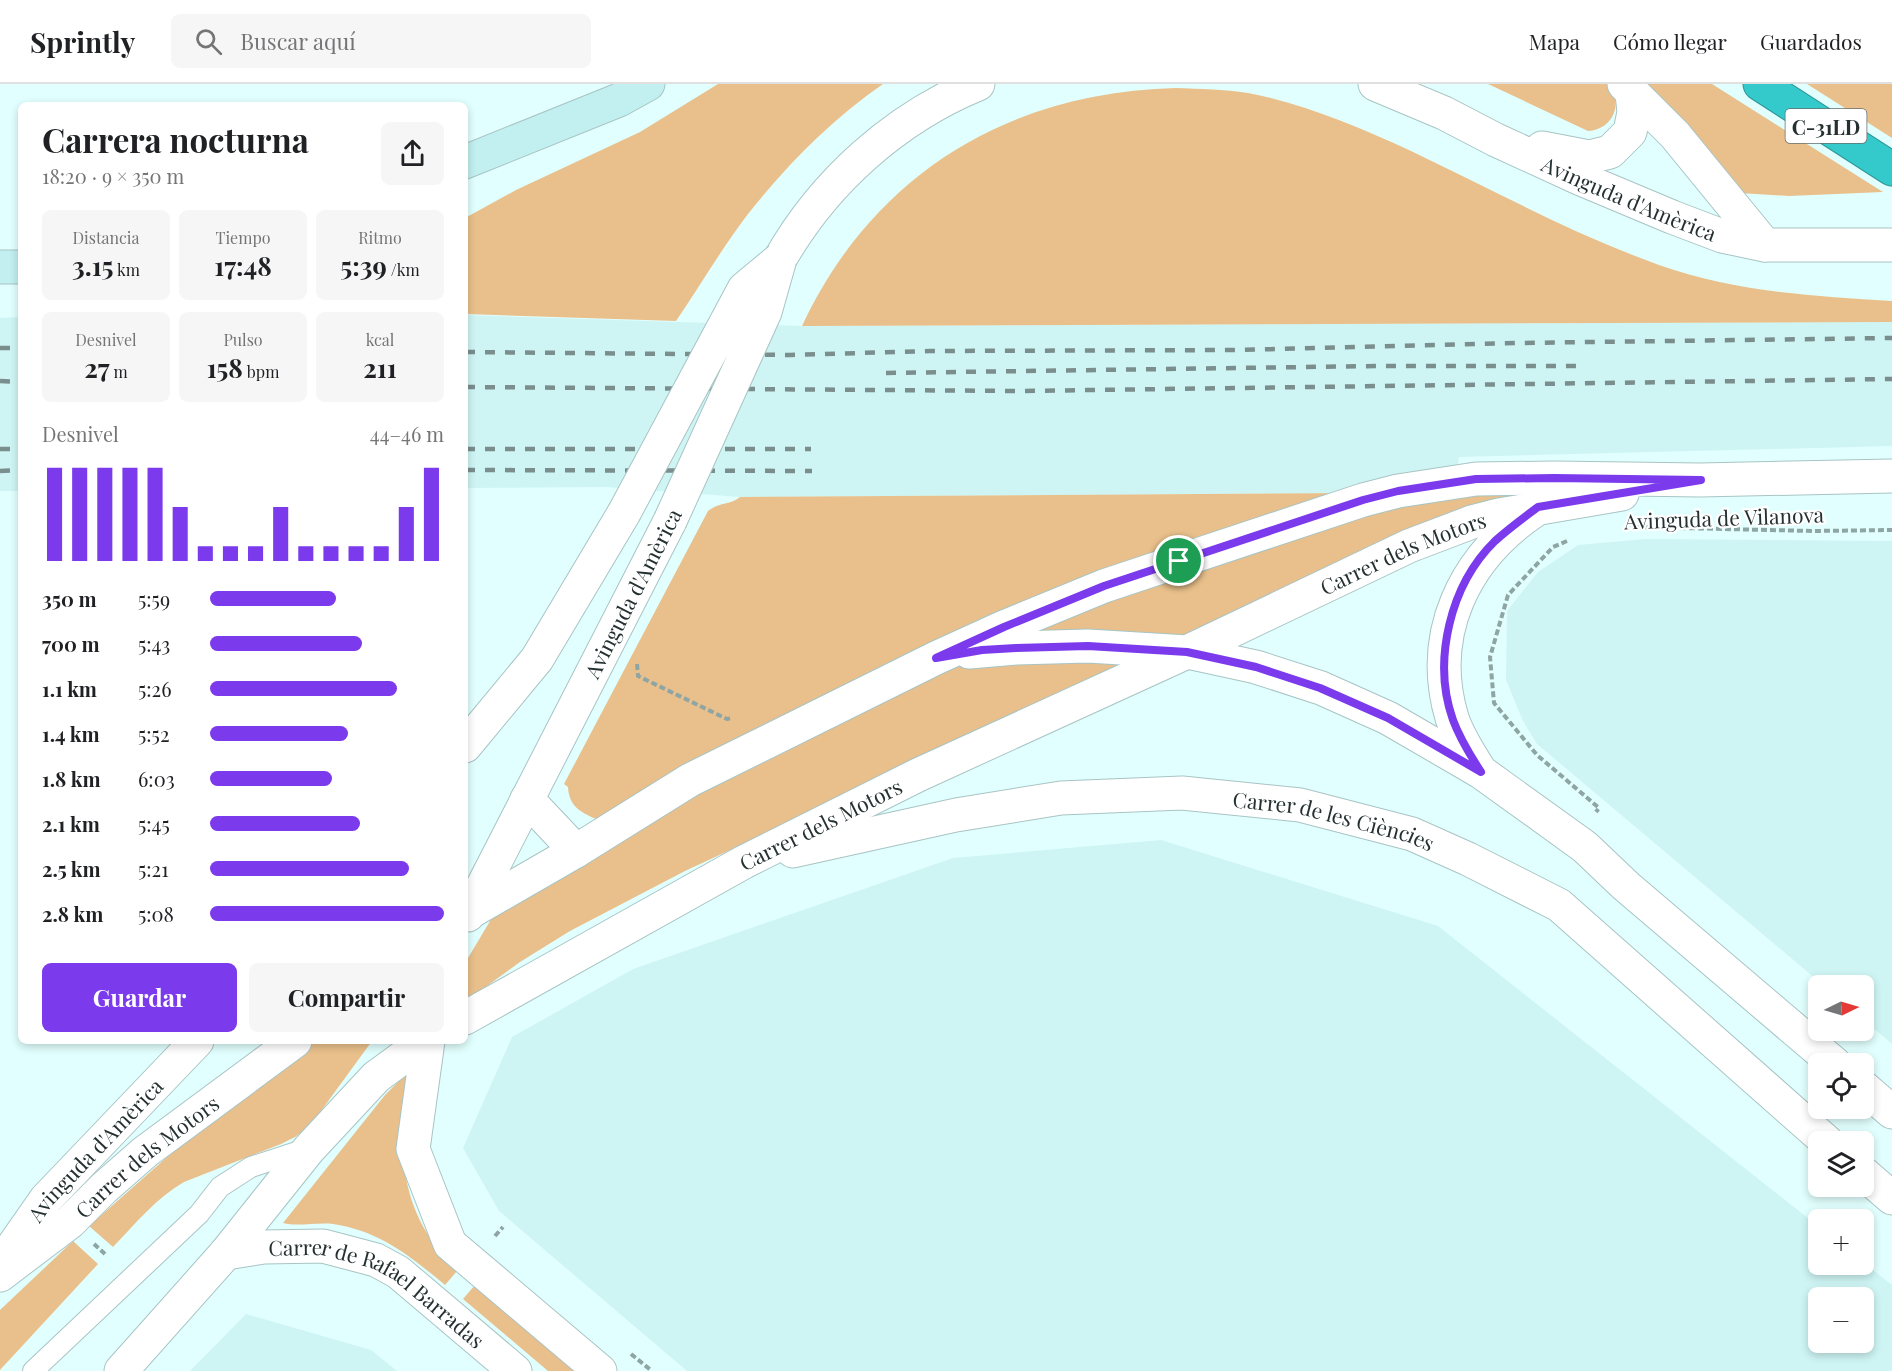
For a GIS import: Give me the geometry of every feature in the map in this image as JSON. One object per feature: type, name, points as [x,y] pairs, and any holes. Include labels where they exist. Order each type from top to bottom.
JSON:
[{"type":"highway","name":"C-31LD","points":[[1760,84],[1892,169]]},
{"type":"street","points":[[468,161],[619,100],[648,84]]},
{"type":"street","name":"Avinguda d'Amèrica","points":[[468,914],[670,521],[765,312],[780,259],[794,235],[813,209],[852,166],[893,133],[928,109],[978,84]]},
{"type":"street","name":"Avinguda d'Amèrica","points":[[1375,84],[1444,113],[1579,178],[1722,236],[1765,245],[1892,245]]},
{"type":"street","name":"Avinguda d'Amèrica","points":[[1496,140],[1589,157],[1610,152],[1630,132],[1634,112],[1628,88]]},
{"type":"street","name":"Avinguda d'Amèrica","points":[[1628,88],[1675,135],[1765,245]]},
{"type":"street","name":"Avinguda d'Amèrica","points":[[468,742],[537,659],[624,513],[744,289],[780,259]]},
{"type":"street","points":[[0,267],[18,267]]},
{"type":"street","name":"Avinguda de Vilanova","points":[[1701,480],[1892,476]]},
{"type":"street","name":"Carrer dels Motors","points":[[468,915],[690,780],[936,658],[1104,586],[1330,510],[1398,491],[1476,479],[1701,480]]},
{"type":"street","name":"Carrer dels Motors","points":[[468,1016],[744,862],[918,775],[1187,652],[1409,546],[1472,522],[1538,507],[1701,480]]},
{"type":"street","points":[[1481,772],[1463,744],[1452,718],[1444,670],[1445,646],[1458,597],[1476,564],[1494,543],[1518,521],[1538,507]]},
{"type":"street","name":"Carrer dels Motors","points":[[936,658],[982,650],[1088,646],[1187,652]]},
{"type":"street","points":[[1187,652],[1256,667],[1320,688],[1388,718],[1481,772],[1585,847],[1635,894],[1822,1053]]},
{"type":"street","name":"Carrer de les Ciències","points":[[744,862],[956,815],[1061,798],[1182,793],[1300,805],[1412,834],[1468,859],[1559,905],[1815,1131]]},
{"type":"street","points":[[527,799],[576,851]]},
{"type":"street","name":"Avinguda d'Amèrica","points":[[0,1265],[46,1199],[195,1044]]},
{"type":"street","name":"Carrer dels Motors","points":[[0,1275],[70,1222],[145,1152],[291,1044]]},
{"type":"street","points":[[376,1077],[394,1044]]},
{"type":"street","points":[[121,1371],[226,1253],[309,1149],[376,1077],[422,1044]]},
{"type":"street","points":[[426,1044],[413,1149],[450,1244],[600,1371]]},
{"type":"street","points":[[1874,1096],[1892,1112]]},
{"type":"street","points":[[1874,1182],[1892,1198]]},
{"type":"street","name":"Carrer de Rafael Barradas","points":[[226,1253],[264,1247],[323,1246],[376,1260],[398,1272],[515,1371]]},
{"type":"lane","points":[[33,1371],[199,1214],[220,1187],[251,1167],[309,1149]]},
{"type":"path","name":"Avinguda de Vilanova","points":[[1641,519],[1701,517]]},
{"type":"path","points":[[1627,527],[1813,531],[1892,530]]},
{"type":"path","points":[[1573,539],[1553,547],[1508,595],[1490,657],[1494,703],[1537,755],[1599,808]]},
{"type":"path","points":[[637,662],[638,676],[727,719],[737,717]]},
{"type":"shaded area","points":[[718,84],[883,84],[828,128],[778,178],[738,227],[676,321],[468,314],[468,216],[516,190],[640,132]]},
{"type":"shaded area","points":[[1488,84],[1607,84],[1615,99],[1614,114],[1604,126],[1588,131]]},
{"type":"shaded area","points":[[1640,84],[1712,84],[1883,192],[1789,196],[1739,193]]},
{"type":"shaded area","points":[[1807,84],[1892,84],[1892,138]]},
{"type":"shaded area","points":[[1176,88],[1248,93],[1290,103],[1391,142],[1564,226],[1659,265],[1745,287],[1803,295],[1892,301],[1892,322],[802,326],[832,272],[867,225],[908,185],[953,152],[1003,125],[1057,106],[1115,93]]},
{"type":"shaded area","points":[[468,315],[802,326],[1892,322],[1892,446],[1459,457],[1457,470],[1347,493],[740,497],[606,487],[468,488]]},
{"type":"shaded area","points":[[18,317],[18,491],[0,491],[0,318]]},
{"type":"shaded area","points":[[1534,488],[1535,498],[1187,638],[1026,638],[1022,629],[1371,508]]},
{"type":"shaded area","points":[[1347,493],[758,728],[596,819],[576,808],[568,787],[564,784],[708,511],[740,497]]},
{"type":"shaded area","points":[[1645,539],[1892,541],[1892,1044],[1874,1028],[1874,975],[1811,975],[1537,744],[1523,721],[1506,680],[1507,611],[1538,572],[1578,545]]},
{"type":"shaded area","points":[[1133,662],[685,871],[570,931],[520,962],[468,1000],[468,958],[496,911],[697,790],[951,667],[971,663]]},
{"type":"shaded area","points":[[1161,840],[1438,926],[1808,1218],[1808,1275],[1874,1275],[1874,1271],[1892,1285],[1892,1371],[687,1371],[499,1211],[463,1148],[512,1037],[633,969],[953,858]]},
{"type":"shaded area","points":[[308,1044],[370,1044],[310,1126],[281,1144],[174,1188],[113,1247],[89,1226],[174,1151]]},
{"type":"shaded area","points":[[407,1073],[403,1159],[406,1176],[409,1192],[420,1220],[435,1246],[457,1271],[445,1285],[394,1246],[365,1232],[333,1224],[283,1223],[385,1095]]},
{"type":"shaded area","points":[[73,1241],[98,1264],[0,1370],[0,1310]]},
{"type":"shaded area","points":[[475,1285],[577,1371],[548,1371],[463,1299]]},
{"type":"shaded area","points":[[246,1314],[371,1350],[397,1371],[190,1371]]},
{"type":"railway","points":[[468,352],[790,355],[930,351],[1238,350],[1517,343],[1892,338]]},
{"type":"railway","points":[[0,348],[18,348]]},
{"type":"railway","points":[[886,373],[1377,366],[1582,366]]},
{"type":"railway","points":[[468,387],[1020,391],[1892,379]]},
{"type":"railway","points":[[0,381],[18,382]]},
{"type":"railway","points":[[0,449],[18,449]]},
{"type":"railway","points":[[468,449],[811,449]]},
{"type":"railway","points":[[0,471],[18,470]]},
{"type":"railway","points":[[468,470],[812,471]]},
{"type":"route","points":[[1476,479],[1701,480],[1538,507],[1518,521],[1494,543],[1476,564],[1458,597],[1445,646],[1444,670],[1452,718],[1463,744],[1481,772],[1388,718],[1320,688],[1256,667],[1187,652],[1088,646],[982,650],[936,658],[1104,586],[1179,561],[1330,510],[1423,486],[1476,479]]}]
